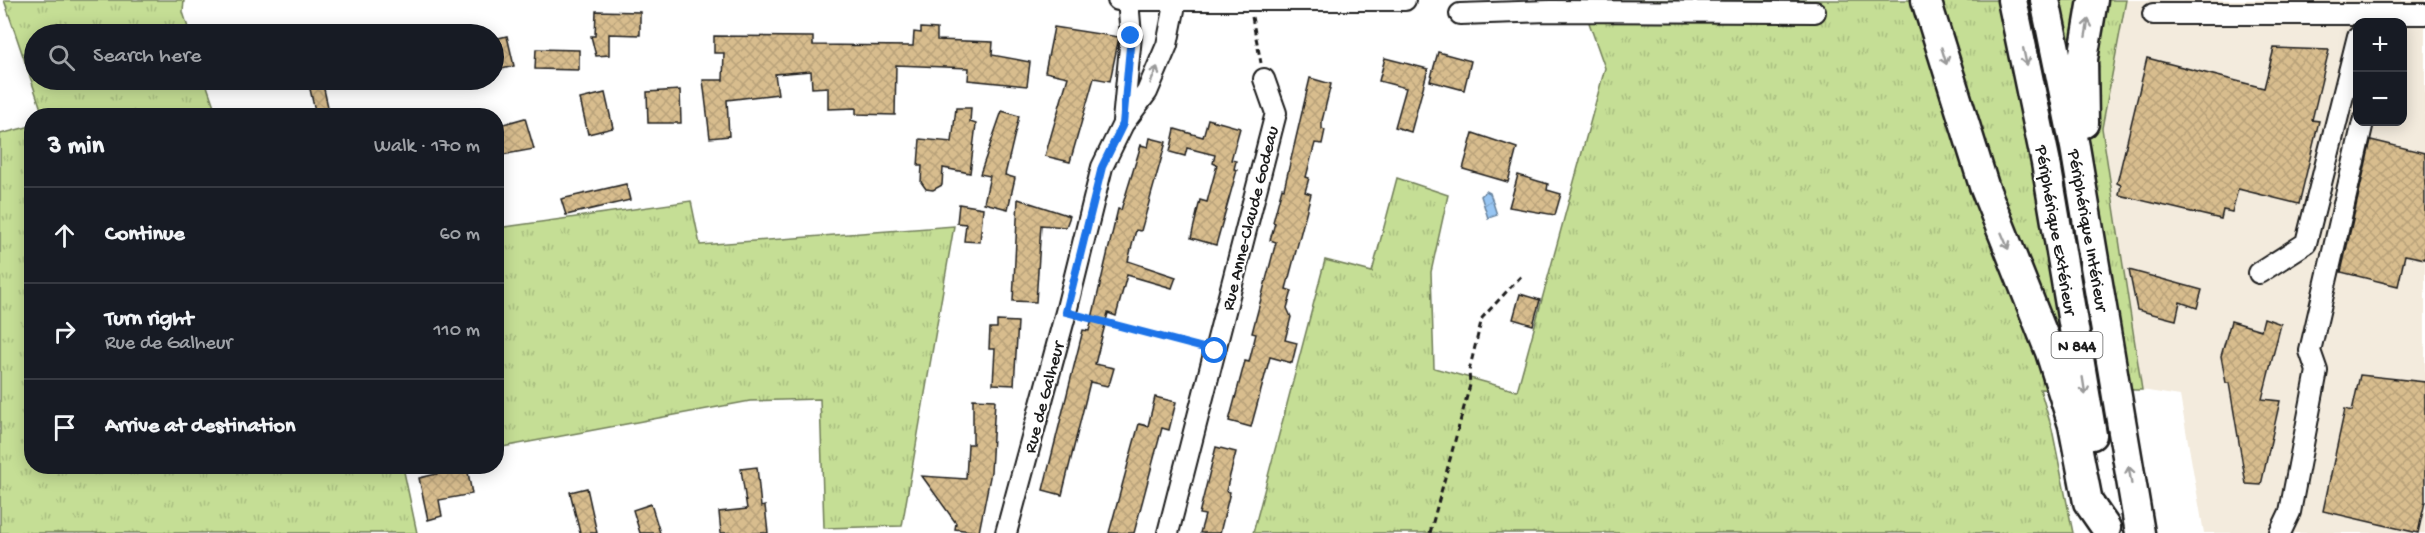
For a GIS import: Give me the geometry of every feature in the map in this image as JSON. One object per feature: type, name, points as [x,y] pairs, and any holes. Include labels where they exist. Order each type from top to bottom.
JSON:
[{"type":"highway","points":[[1926,0],[1984,186],[2053,361],[2073,425],[2088,502],[2107,530]]},
{"type":"highway","name":"Périphérique Extérieur","points":[[2012,0],[2046,162],[2107,530]]},
{"type":"highway","name":"Périphérique Intérieur","points":[[2045,0],[2075,147],[2140,533]]},
{"type":"highway","points":[[2075,147],[2085,121],[2083,60],[2093,0]]},
{"type":"street","points":[[1118,0],[1405,0]]},
{"type":"street","name":"Rue de Galheur","points":[[1123,124],[1131,36],[1128,0]]},
{"type":"street","name":"Rue de Galheur","points":[[1005,533],[1066,312],[1102,167],[1123,124],[1147,92],[1167,45],[1176,0]]},
{"type":"street","points":[[1460,14],[1550,6],[1815,12]]},
{"type":"street","points":[[2153,14],[2353,19]]},
{"type":"street","points":[[2383,18],[2425,14]]},
{"type":"street","points":[[2259,273],[2306,243],[2353,56]]},
{"type":"street","name":"Rue Anne-Claude Godeau","points":[[1168,533],[1276,113],[1264,78]]},
{"type":"street","points":[[2280,533],[2290,512],[2317,371],[2310,351],[2362,126]]},
{"type":"path","points":[[1249,0],[1264,78]]},
{"type":"path","points":[[1430,533],[1470,385],[1470,371],[1482,318],[1523,274]]},
{"type":"path","points":[[1066,312],[1215,351]]},
{"type":"shaded area","points":[[2126,0],[2425,0],[2425,533],[2204,533],[2180,396],[2142,390],[2102,128]]},
{"type":"green space","points":[[4,0],[184,0],[183,12],[187,24],[24,24],[24,59]]},
{"type":"green space","points":[[1581,0],[2126,0],[2102,128],[2142,390],[2040,389],[2052,429],[2073,533],[1253,533],[1325,260],[1372,272],[1397,178],[1448,195],[1431,272],[1434,368],[1517,391],[1605,68]]},
{"type":"green space","points":[[35,90],[208,90],[215,108],[41,108]]},
{"type":"green space","points":[[24,128],[24,474],[404,474],[417,533],[0,533],[0,134]]},
{"type":"green space","points":[[691,201],[700,245],[954,226],[902,526],[824,528],[820,399],[750,401],[504,447],[504,227]]},
{"type":"water","points":[[1486,191],[1490,193],[1497,215],[1488,218],[1481,196]]},
{"type":"building","points":[[596,11],[640,12],[640,35],[609,34],[609,55],[596,56],[591,36],[595,36]]},
{"type":"building","points":[[1054,27],[1119,37],[1110,81],[1094,78],[1070,162],[1045,156],[1068,77],[1045,72]]},
{"type":"building","points":[[921,28],[937,29],[937,40],[993,42],[992,55],[1030,62],[1027,86],[968,80],[969,68],[896,65],[895,115],[856,114],[856,108],[828,109],[828,87],[812,88],[811,71],[775,74],[778,94],[727,100],[729,136],[710,138],[703,80],[723,80],[724,53],[714,53],[714,36],[813,37],[813,45],[913,46],[914,32],[921,33]]},
{"type":"building","points":[[507,36],[514,66],[504,68],[504,37]]},
{"type":"building","points":[[2274,48],[2329,50],[2312,120],[2319,121],[2299,204],[2238,189],[2232,212],[2223,210],[2221,219],[2119,195],[2121,185],[2117,183],[2147,58],[2264,88]]},
{"type":"building","points":[[536,49],[579,50],[579,70],[535,69]]},
{"type":"building","points":[[1438,52],[1471,61],[1464,90],[1430,81]]},
{"type":"building","points":[[1385,58],[1428,69],[1411,132],[1395,127],[1406,88],[1379,81]]},
{"type":"building","points":[[1310,78],[1331,84],[1322,121],[1322,129],[1325,130],[1322,144],[1315,143],[1306,177],[1309,178],[1305,192],[1311,194],[1286,289],[1292,291],[1287,308],[1291,317],[1285,340],[1297,343],[1292,363],[1270,357],[1251,427],[1229,421],[1245,361],[1249,362],[1256,334],[1252,333],[1276,242],[1270,240],[1275,223],[1273,222],[1282,188],[1284,189]]},
{"type":"building","points":[[310,90],[324,90],[328,108],[314,108]]},
{"type":"building","points":[[680,90],[681,123],[648,123],[647,92]]},
{"type":"building","points":[[605,93],[613,128],[588,134],[580,99]]},
{"type":"building","points":[[956,108],[971,108],[970,122],[976,124],[970,173],[943,168],[942,185],[933,190],[926,189],[921,182],[922,166],[918,166],[920,139],[952,142]]},
{"type":"building","points":[[1002,111],[1019,116],[1005,175],[1015,178],[1008,209],[984,203],[990,176],[980,174]]},
{"type":"building","points":[[525,118],[534,149],[504,155],[504,124]]},
{"type":"building","points":[[1208,119],[1240,128],[1231,160],[1236,161],[1234,169],[1237,170],[1216,245],[1191,238],[1200,200],[1207,202],[1217,165],[1213,163],[1215,155],[1187,148],[1185,156],[1170,152],[1175,129],[1203,137]]},
{"type":"building","points":[[1473,133],[1517,148],[1508,182],[1463,169]]},
{"type":"building","points":[[1150,138],[1166,142],[1141,231],[1136,230],[1128,261],[1176,277],[1172,288],[1127,275],[1116,316],[1108,313],[1095,364],[1114,368],[1110,382],[1107,386],[1090,382],[1062,495],[1043,490],[1083,330],[1089,331],[1118,209],[1121,210],[1141,145],[1148,147]]},
{"type":"building","points":[[2371,140],[2425,153],[2425,259],[2405,255],[2398,286],[2341,272]]},
{"type":"building","points":[[1518,175],[1548,184],[1547,190],[1561,194],[1555,215],[1509,207]]},
{"type":"building","points":[[626,184],[630,200],[566,215],[561,199]]},
{"type":"building","points":[[1018,199],[1070,216],[1066,227],[1041,225],[1036,302],[1013,301]]},
{"type":"building","points":[[959,204],[983,208],[980,242],[964,241],[966,224],[957,223]]},
{"type":"building","points":[[2129,270],[2202,290],[2197,308],[2180,302],[2176,320],[2137,310]]},
{"type":"building","points":[[1520,294],[1540,300],[1533,325],[1513,319]]},
{"type":"building","points":[[2264,318],[2281,324],[2262,399],[2280,401],[2261,485],[2246,484],[2229,383],[2226,383],[2221,356],[2231,321],[2261,330]]},
{"type":"building","points":[[997,321],[1018,322],[1014,385],[993,384],[995,349],[989,349],[990,328],[997,328]]},
{"type":"building","points":[[2360,375],[2425,382],[2425,502],[2418,533],[2323,511],[2345,409],[2352,411]]},
{"type":"building","points":[[1155,397],[1176,402],[1169,430],[1162,428],[1134,533],[1109,533],[1139,424],[1148,426]]},
{"type":"building","points":[[973,399],[995,400],[991,472],[979,532],[955,529],[956,523],[922,476],[966,479],[968,444],[973,444]]},
{"type":"building","points":[[1216,447],[1236,452],[1226,491],[1230,492],[1220,533],[1200,533],[1205,515],[1199,514]]},
{"type":"building","points":[[757,467],[761,507],[765,506],[768,533],[721,533],[719,512],[747,509],[741,469]]},
{"type":"building","points":[[436,474],[468,474],[472,494],[439,500],[442,516],[428,520],[419,478]]},
{"type":"building","points":[[587,488],[597,533],[580,533],[570,492]]},
{"type":"building","points":[[651,504],[660,533],[640,533],[633,510]]},
{"type":"route","points":[[1131,36],[1129,82],[1123,124],[1102,167],[1066,312],[1215,351]]}]
